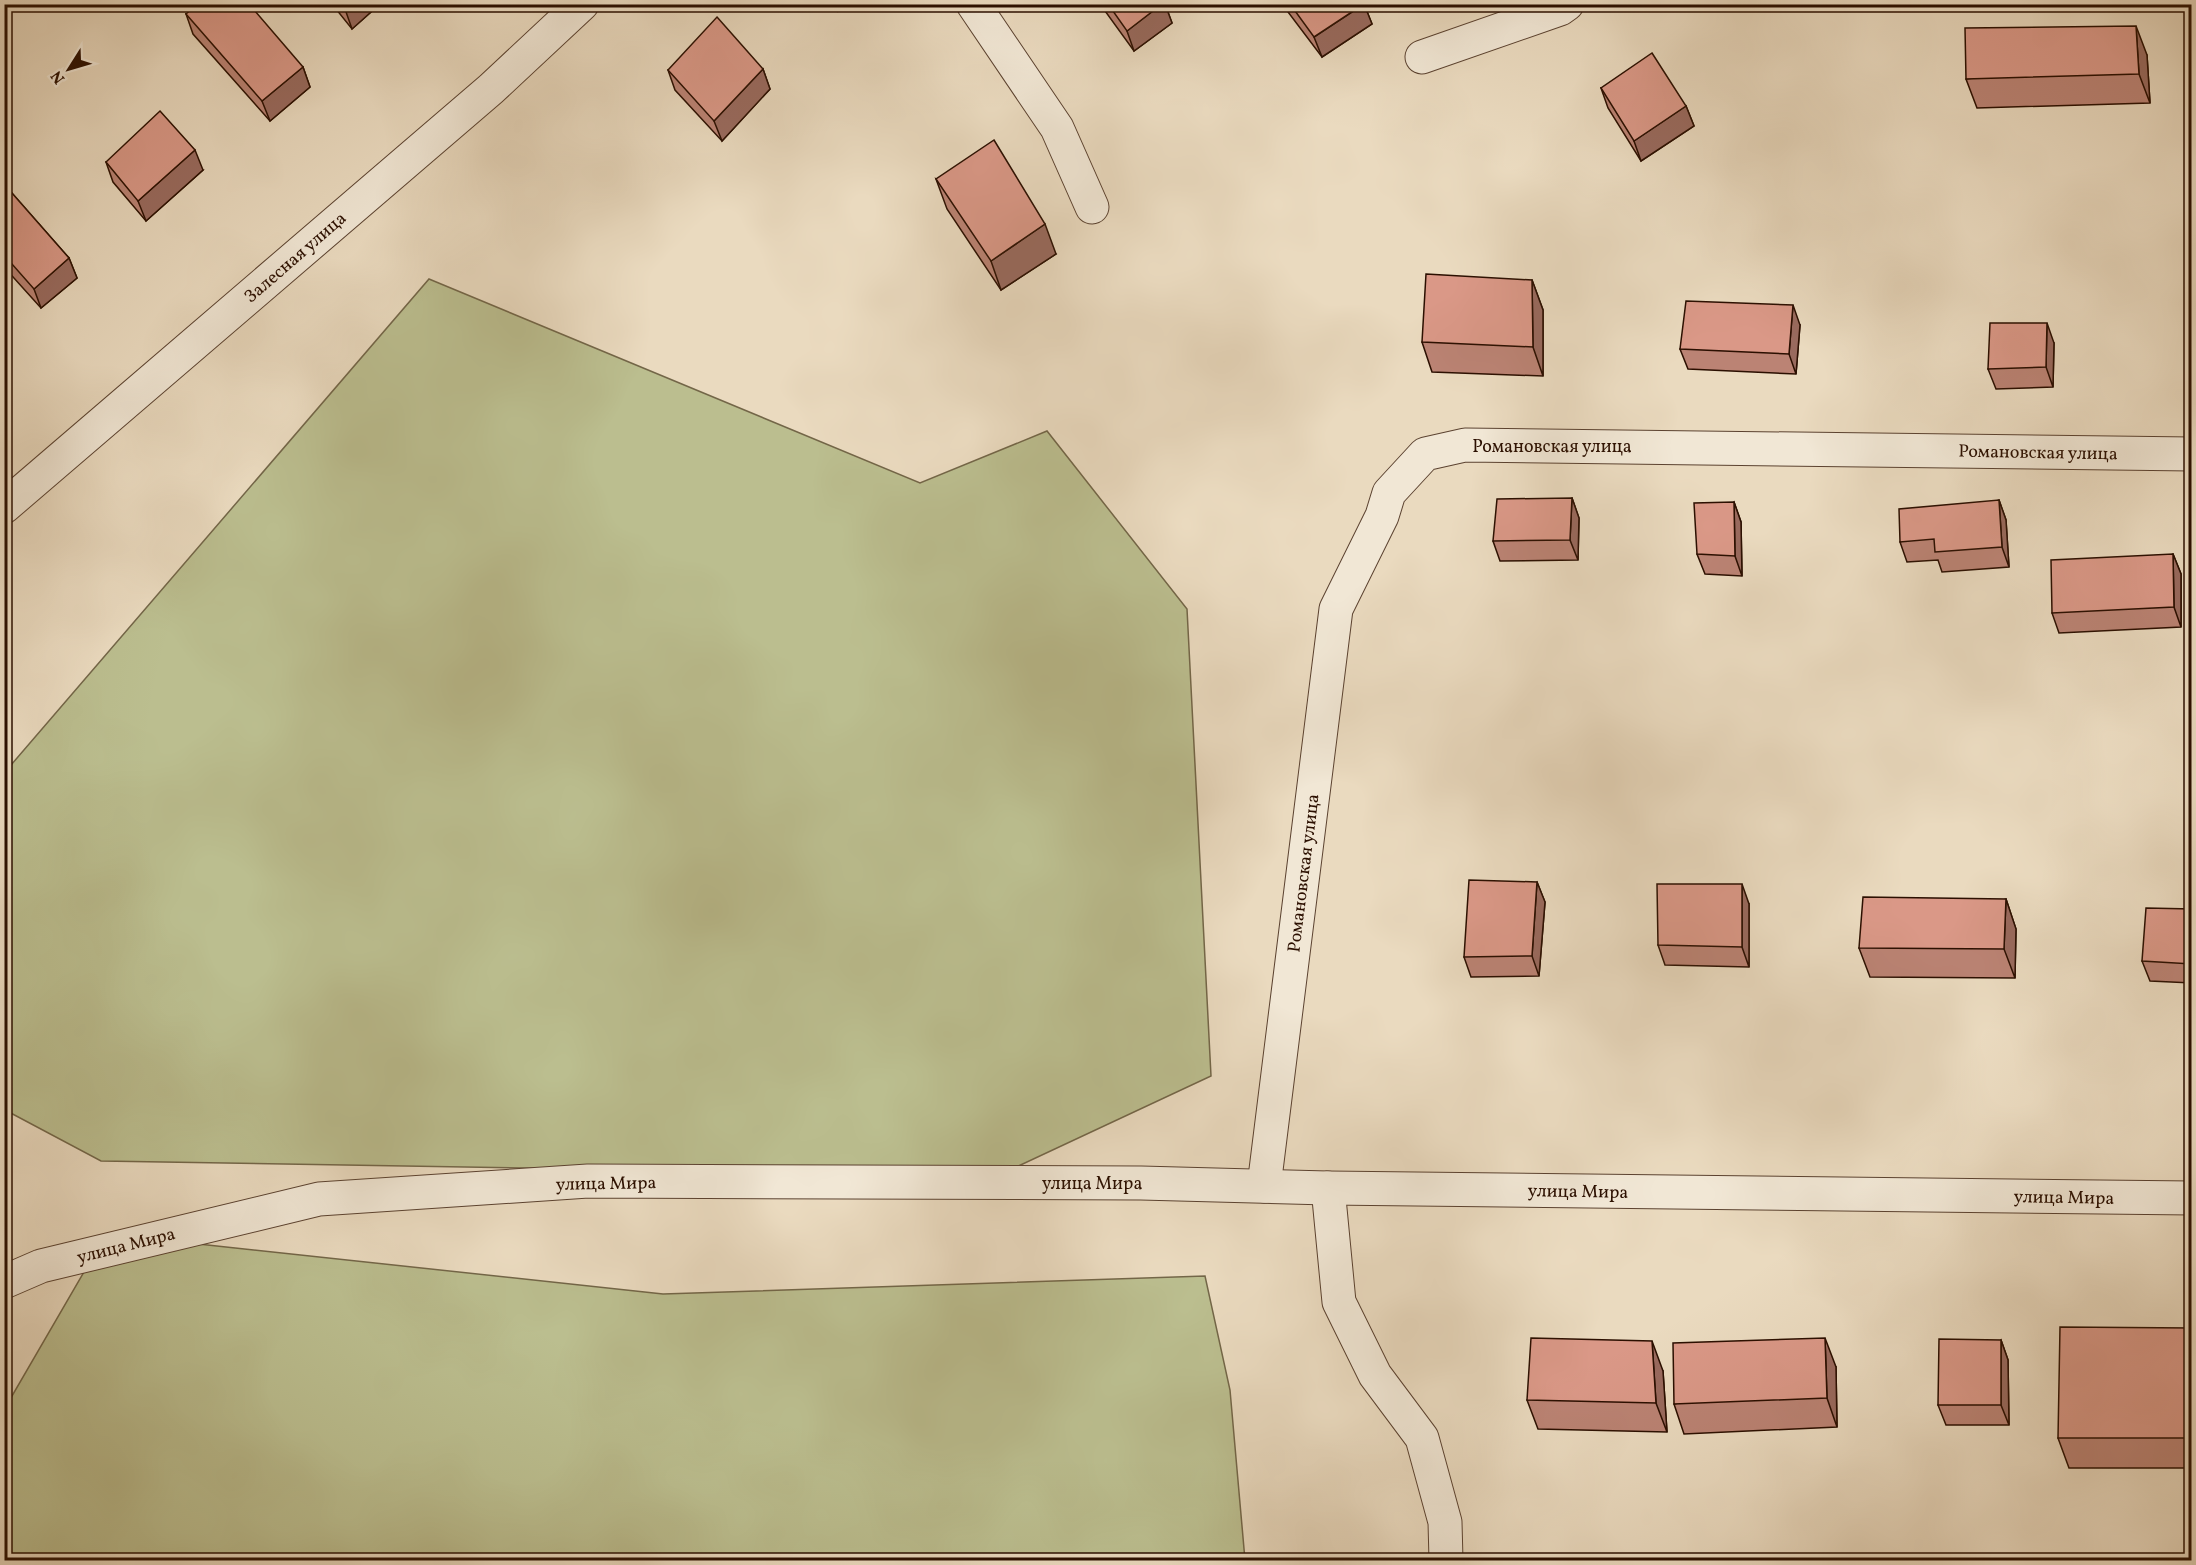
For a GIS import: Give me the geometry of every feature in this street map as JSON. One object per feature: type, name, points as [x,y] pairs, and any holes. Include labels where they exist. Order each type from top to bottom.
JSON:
[{"type":"street","name":"Залесная улица","points":[[4,507],[491,89],[582,4]]},
{"type":"street","points":[[973,4],[1057,128],[1092,207]]},
{"type":"street","points":[[1422,57],[1560,9],[1567,4]]},
{"type":"street","name":"Романовская улица","points":[[1264,1186],[1336,609],[1382,516],[1389,493],[1425,454],[1465,445],[2192,454]]},
{"type":"street","name":"улица Мира","points":[[4,1282],[41,1266],[319,1198],[588,1181],[1140,1183],[1328,1188],[2192,1198]]},
{"type":"street","points":[[1328,1188],[1339,1302],[1375,1375],[1422,1438],[1446,1522],[1446,1560]]},
{"type":"green space","points":[[429,279],[920,483],[1047,431],[1187,609],[1211,1076],[997,1176],[101,1161],[5,1110],[5,772]]},
{"type":"green space","points":[[106,1234],[663,1294],[1205,1276],[1230,1390],[1245,1560],[5,1560],[5,1408]]},
{"type":"building","points":[[197,4],[249,4],[303,67],[262,101],[186,14]]},
{"type":"building","points":[[1108,4],[1162,4],[1127,31]]},
{"type":"building","points":[[1290,4],[1364,4],[1314,37]]},
{"type":"building","points":[[717,17],[763,69],[714,121],[668,70]]},
{"type":"building","points":[[2136,26],[2139,74],[1966,79],[1965,28]]},
{"type":"building","points":[[1652,53],[1686,106],[1634,141],[1601,88]]},
{"type":"building","points":[[160,111],[195,150],[138,201],[106,162]]},
{"type":"building","points":[[994,140],[1045,224],[991,261],[936,179]]},
{"type":"building","points":[[4,184],[69,258],[34,289],[4,255]]},
{"type":"building","points":[[1426,274],[1532,280],[1533,347],[1422,342]]},
{"type":"building","points":[[1686,301],[1793,305],[1789,354],[1680,349]]},
{"type":"building","points":[[1990,323],[2047,323],[2046,367],[1988,369]]},
{"type":"building","points":[[1572,498],[1570,540],[1493,541],[1497,499]]},
{"type":"building","points":[[1999,500],[2002,547],[1935,552],[1934,539],[1900,542],[1899,509]]},
{"type":"building","points":[[1734,502],[1735,556],[1697,554],[1694,503]]},
{"type":"building","points":[[2173,554],[2174,607],[2052,613],[2051,560]]},
{"type":"building","points":[[1469,880],[1537,882],[1532,956],[1464,957]]},
{"type":"building","points":[[1657,884],[1742,884],[1742,947],[1658,945]]},
{"type":"building","points":[[1863,897],[2006,899],[2004,949],[1859,948]]},
{"type":"building","points":[[2146,908],[2192,909],[2192,964],[2142,961]]},
{"type":"building","points":[[2060,1327],[2192,1328],[2192,1438],[2058,1438]]},
{"type":"building","points":[[1531,1338],[1652,1341],[1656,1403],[1527,1400]]},
{"type":"building","points":[[1825,1338],[1827,1398],[1674,1404],[1673,1343]]},
{"type":"building","points":[[1939,1339],[2001,1340],[2001,1405],[1938,1405]]}]
